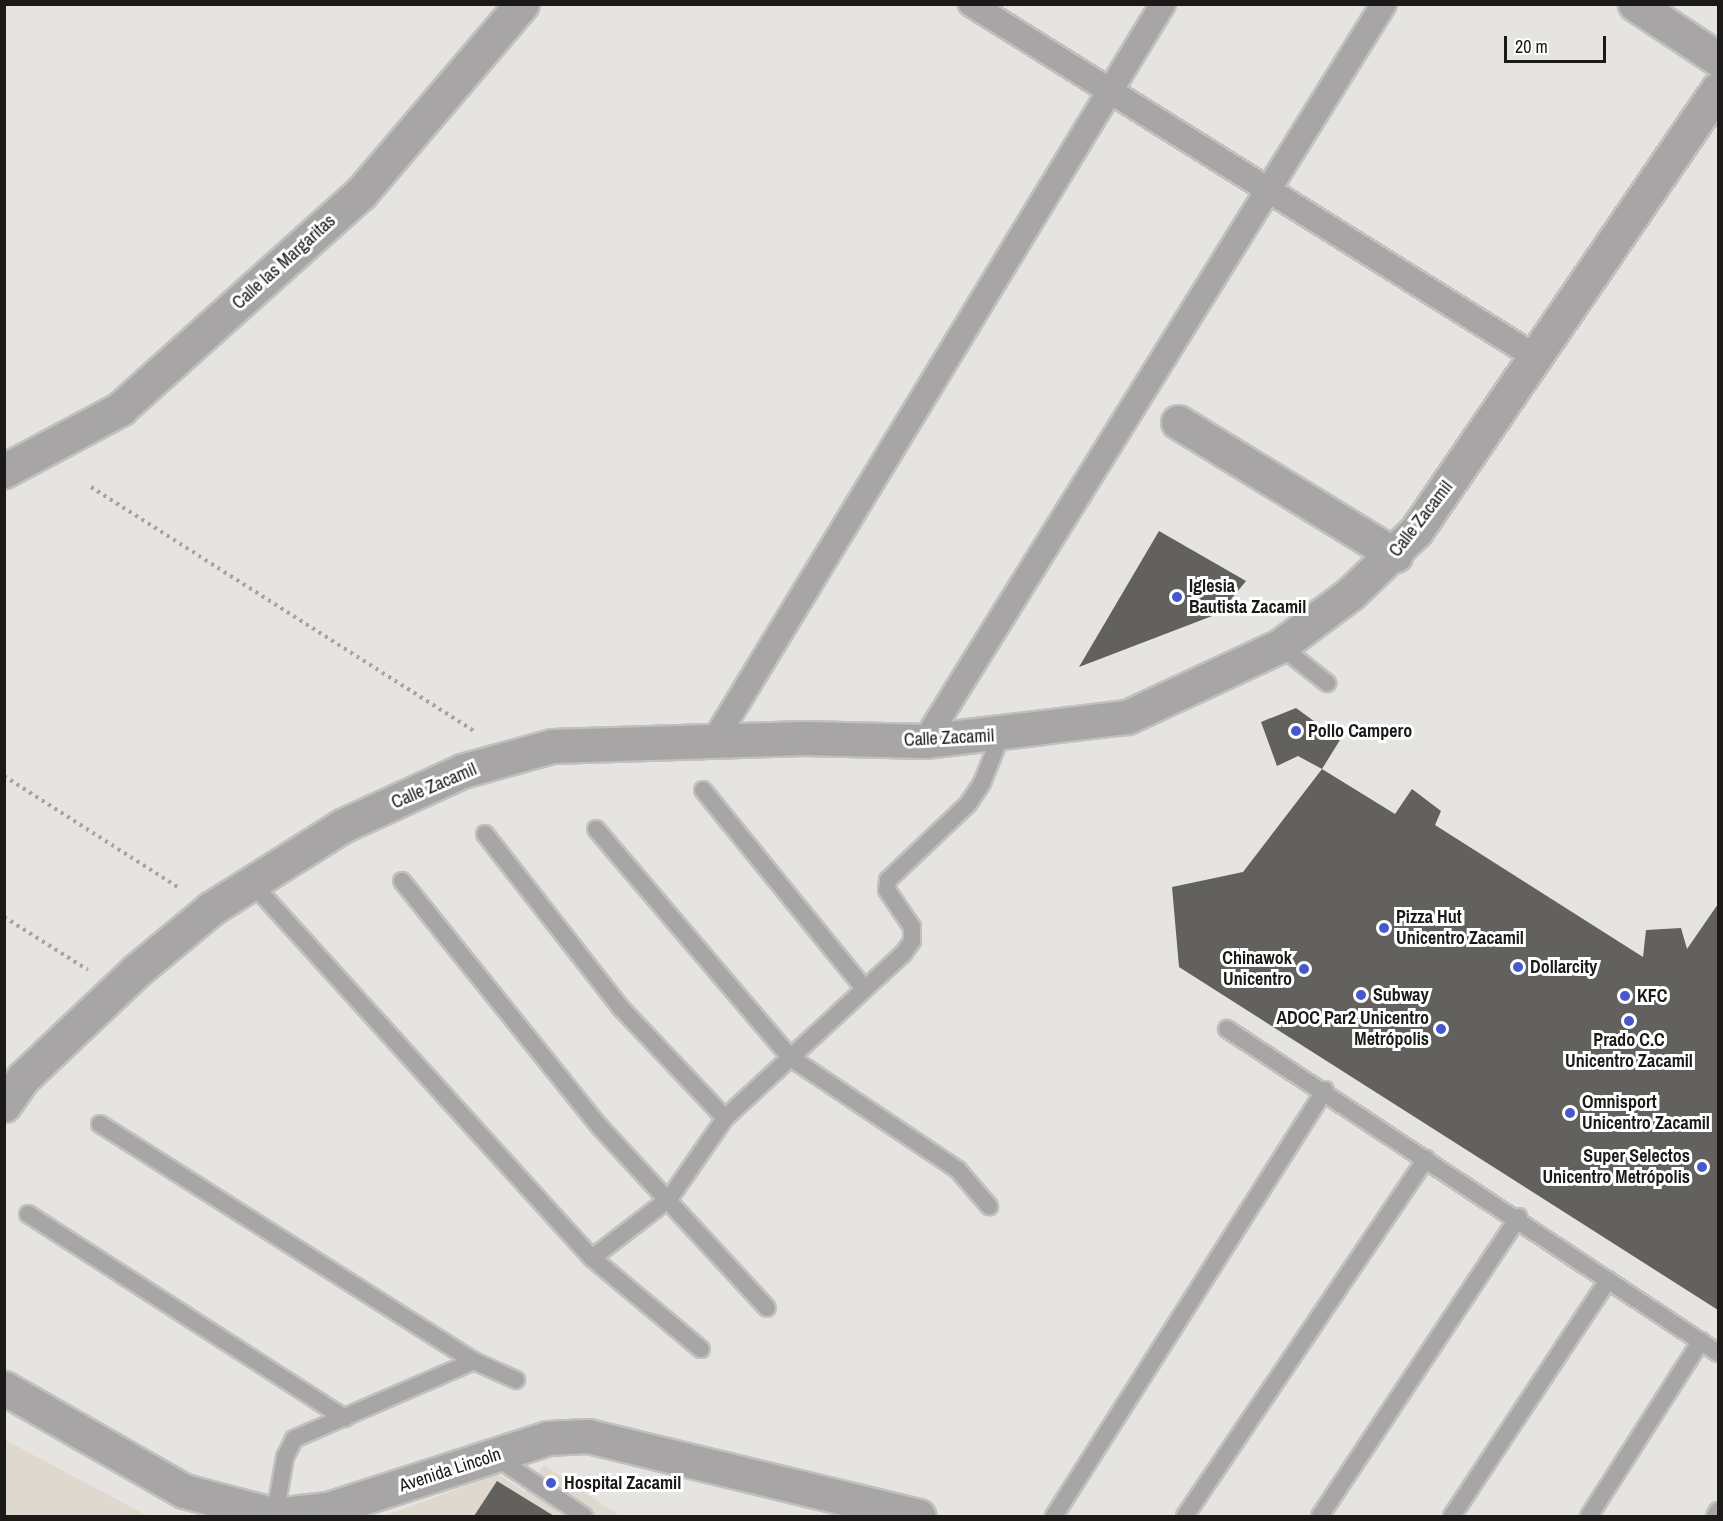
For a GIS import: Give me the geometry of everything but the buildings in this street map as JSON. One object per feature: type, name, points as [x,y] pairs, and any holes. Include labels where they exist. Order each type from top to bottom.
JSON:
[{"type":"street","name":"Calle las Margaritas","points":[[4,471],[120,409],[361,193],[522,4]]},
{"type":"street","points":[[971,4],[1537,358]]},
{"type":"street","points":[[714,741],[1162,4]]},
{"type":"street","points":[[925,741],[1271,192],[1384,4]]},
{"type":"street","points":[[1635,4],[1719,59]]},
{"type":"street","name":"Calle Zacamil","points":[[4,1105],[23,1078],[119,989],[212,908],[250,881],[342,826],[462,771],[552,746],[714,741],[925,741],[1001,735],[1127,717],[1280,646],[1395,555],[1537,358],[1719,89]]},
{"type":"street","points":[[1178,422],[1395,555]]},
{"type":"street","name":"Avenida Lincoln","points":[[4,1389],[184,1491],[263,1515],[328,1509],[548,1438],[588,1436],[918,1516]]},
{"type":"lane","points":[[1280,646],[1327,683]]},
{"type":"lane","points":[[592,1258],[669,1199],[725,1118],[912,941],[912,927],[887,890],[888,880],[968,804],[982,783],[1001,735]]},
{"type":"lane","points":[[703,790],[864,988]]},
{"type":"lane","points":[[596,830],[791,1058],[958,1170],[989,1206]]},
{"type":"lane","points":[[485,834],[621,1008],[725,1118]]},
{"type":"lane","points":[[402,880],[600,1127],[669,1199],[767,1308]]},
{"type":"lane","points":[[250,881],[592,1258],[701,1349]]},
{"type":"lane","points":[[1227,1029],[1519,1217],[1608,1280],[1719,1353]]},
{"type":"lane","points":[[1054,1516],[1325,1090]]},
{"type":"lane","points":[[100,1124],[474,1361],[516,1380]]},
{"type":"lane","points":[[1185,1516],[1426,1159]]},
{"type":"lane","points":[[28,1214],[345,1418]]},
{"type":"lane","points":[[1320,1516],[1519,1217]]},
{"type":"lane","points":[[1452,1516],[1608,1280]]},
{"type":"lane","points":[[1589,1516],[1701,1341]]},
{"type":"lane","points":[[263,1515],[290,1444],[474,1361]]},
{"type":"lane","points":[[494,1456],[584,1516]]},
{"type":"lane","points":[[1715,1516],[1719,1511]]},
{"type":"path","points":[[91,487],[514,757]]},
{"type":"path","points":[[4,776],[212,908]]},
{"type":"path","points":[[4,917],[119,989]]},
{"type":"shaded area","points":[[5,1440],[148,1516],[5,1516]]},
{"type":"shaded area","name":"Hospital Zacamil","points":[[544,1465],[620,1516],[384,1516],[498,1474],[525,1492]]},
{"type":"place","name":"Iglesia Bautista Zacamil","points":[[1177,597]]},
{"type":"place","name":"Pollo Campero","points":[[1296,731]]},
{"type":"place","name":"Pizza Hut Unicentro Zacamil","points":[[1384,928]]},
{"type":"place","name":"Dollarcity","points":[[1518,967]]},
{"type":"place","name":"Chinawok Unicentro","points":[[1304,969]]},
{"type":"place","name":"Subway","points":[[1361,995]]},
{"type":"place","name":"KFC","points":[[1625,996]]},
{"type":"place","name":"Prado C.C Unicentro Zacamil","points":[[1629,1021]]},
{"type":"place","name":"ADOC Par2 Unicentro Metrópolis","points":[[1441,1029]]},
{"type":"place","name":"Omnisport Unicentro Zacamil","points":[[1570,1113]]},
{"type":"place","name":"Super Selectos Unicentro Metrópolis","points":[[1702,1167]]},
{"type":"place","name":"Hospital Zacamil","points":[[551,1483]]}]
